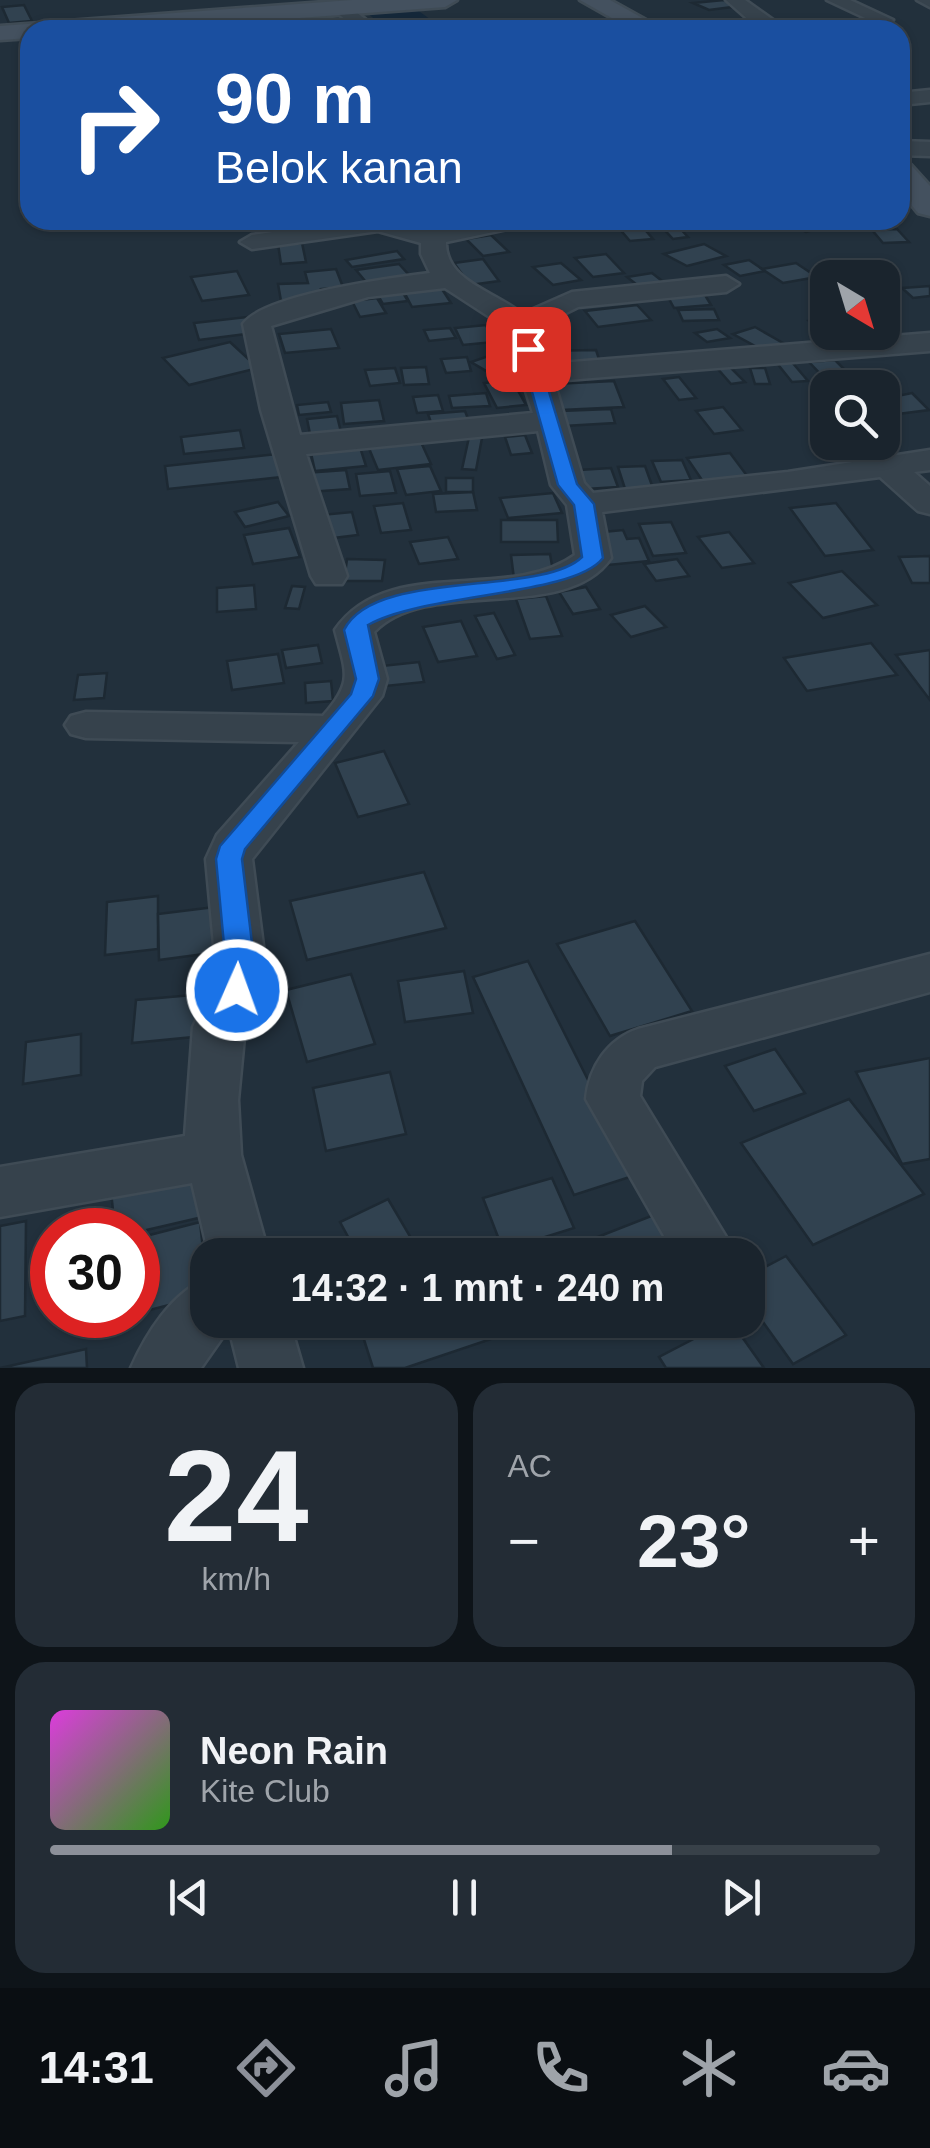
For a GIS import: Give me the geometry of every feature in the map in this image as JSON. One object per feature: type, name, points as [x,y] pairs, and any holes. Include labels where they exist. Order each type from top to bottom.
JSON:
[{"type":"main road","points":[[188,20],[445,0]]},
{"type":"main road","points":[[596,0],[633,20]]},
{"type":"street","points":[[734,0],[762,20]]},
{"type":"street","points":[[835,0],[884,20]]},
{"type":"street","points":[[342,9],[357,20]]},
{"type":"street","points":[[252,242],[336,230]]},
{"type":"street","points":[[400,230],[434,239],[473,230]]},
{"type":"street","points":[[235,1238],[213,1155],[211,1070],[219,1027],[242,977],[229,859],[233,846],[279,787],[362,696],[367,679],[354,630],[359,621],[384,607],[425,596],[534,582],[585,567],[593,558],[584,504],[568,485],[519,326],[450,279],[434,256],[434,239]]},
{"type":"street","points":[[330,576],[289,446],[259,336],[259,319],[367,289],[450,279]]},
{"type":"street","points":[[519,326],[582,298],[726,284]]},
{"type":"street","points":[[534,374],[930,342]]},
{"type":"street","points":[[289,446],[548,421]]},
{"type":"street","points":[[584,504],[930,460]]},
{"type":"street","points":[[889,468],[930,504]]},
{"type":"street","points":[[86,726],[334,729]]},
{"type":"street","points":[[698,1238],[613,1100],[613,1082],[624,1064],[638,1050],[930,973]]},
{"type":"street","points":[[0,1192],[213,1155]]},
{"type":"street","points":[[163,1368],[190,1331]]},
{"type":"street","points":[[263,1338],[271,1368]]},
{"type":"water","points":[[416,9],[431,20],[376,20],[368,14]]},
{"type":"building","points":[[724,0],[740,6],[709,10],[693,3]]},
{"type":"building","points":[[24,5],[32,20],[9,23],[2,7]]},
{"type":"building","points":[[620,230],[645,230],[653,239],[630,241]]},
{"type":"building","points":[[665,230],[682,230],[688,237],[673,239]]},
{"type":"building","points":[[872,230],[898,230],[909,242],[883,243]]},
{"type":"building","points":[[491,235],[509,252],[483,256],[466,239]]},
{"type":"building","points":[[302,243],[306,262],[281,264],[278,244]]},
{"type":"building","points":[[704,244],[726,256],[687,266],[664,254]]},
{"type":"building","points":[[397,251],[404,259],[352,267],[346,260]]},
{"type":"building","points":[[606,254],[624,273],[593,277],[575,258]]},
{"type":"building","points":[[483,259],[499,281],[470,285],[454,263]]},
{"type":"building","points":[[749,260],[765,271],[740,276],[724,265]]},
{"type":"building","points":[[561,263],[581,280],[553,285],[533,267]]},
{"type":"building","points":[[796,263],[810,272],[810,278],[783,283],[762,269]]},
{"type":"building","points":[[399,264],[409,275],[366,282],[356,270]]},
{"type":"building","points":[[336,269],[343,287],[321,289],[323,298],[281,301],[278,284],[308,283],[305,272]]},
{"type":"building","points":[[237,271],[249,295],[202,301],[191,277]]},
{"type":"building","points":[[652,273],[666,284],[641,288],[627,277]]},
{"type":"building","points":[[440,286],[451,303],[412,307],[403,290]]},
{"type":"building","points":[[930,286],[930,296],[913,298],[902,288]]},
{"type":"building","points":[[400,288],[408,301],[383,304],[375,290]]},
{"type":"building","points":[[705,295],[711,305],[674,308],[668,297]]},
{"type":"building","points":[[377,298],[386,313],[360,317],[352,301]]},
{"type":"building","points":[[637,305],[651,320],[598,327],[585,311]]},
{"type":"building","points":[[714,309],[719,320],[683,321],[678,310]]},
{"type":"building","points":[[247,317],[254,333],[199,340],[194,323]]},
{"type":"building","points":[[486,325],[494,342],[463,345],[455,328]]},
{"type":"building","points":[[755,327],[790,347],[768,353],[733,334]]},
{"type":"building","points":[[450,328],[456,338],[429,341],[424,330]]},
{"type":"building","points":[[331,329],[339,348],[285,353],[279,334]]},
{"type":"building","points":[[717,329],[730,338],[707,342],[695,333]]},
{"type":"building","points":[[230,342],[258,368],[189,385],[163,358]]},
{"type":"building","points":[[596,350],[600,362],[542,364],[539,351]]},
{"type":"building","points":[[500,352],[517,361],[488,372],[471,362]]},
{"type":"building","points":[[467,357],[471,371],[446,373],[441,359]]},
{"type":"building","points":[[835,360],[845,370],[817,370],[809,362]]},
{"type":"building","points":[[791,361],[808,381],[792,382],[776,362]]},
{"type":"building","points":[[426,367],[429,384],[404,385],[401,368]]},
{"type":"building","points":[[730,367],[745,382],[731,384],[717,368]]},
{"type":"building","points":[[395,368],[400,383],[370,386],[365,370]]},
{"type":"building","points":[[750,368],[765,368],[770,384],[755,384]]},
{"type":"building","points":[[679,377],[696,398],[679,400],[663,379]]},
{"type":"building","points":[[512,380],[526,405],[497,408],[484,383]]},
{"type":"building","points":[[614,381],[624,407],[561,410],[553,384]]},
{"type":"building","points":[[486,393],[490,406],[452,408],[449,396]]},
{"type":"building","points":[[912,393],[929,410],[900,414],[900,395]]},
{"type":"building","points":[[438,395],[443,411],[417,413],[413,397]]},
{"type":"building","points":[[379,400],[384,421],[344,424],[341,403]]},
{"type":"building","points":[[328,402],[331,412],[299,415],[297,405]]},
{"type":"building","points":[[723,407],[742,430],[714,434],[696,411]]},
{"type":"building","points":[[611,409],[615,423],[564,426],[560,411]]},
{"type":"building","points":[[465,411],[470,424],[433,428],[428,414]]},
{"type":"building","points":[[337,416],[342,436],[311,439],[307,419]]},
{"type":"building","points":[[240,430],[244,448],[184,454],[181,437]]},
{"type":"building","points":[[525,435],[532,453],[511,455],[505,437]]},
{"type":"building","points":[[469,437],[482,438],[476,470],[462,469]]},
{"type":"building","points":[[420,440],[431,464],[378,470],[368,446]]},
{"type":"building","points":[[359,444],[366,466],[315,471],[310,449]]},
{"type":"building","points":[[286,453],[291,476],[168,489],[165,466]]},
{"type":"building","points":[[730,453],[748,477],[704,483],[687,458]]},
{"type":"building","points":[[682,460],[691,480],[661,482],[652,461]]},
{"type":"building","points":[[430,466],[441,491],[406,495],[397,469]]},
{"type":"building","points":[[645,466],[654,491],[626,492],[618,467]]},
{"type":"building","points":[[611,468],[618,487],[586,489],[579,470]]},
{"type":"building","points":[[346,470],[350,489],[308,492],[304,473]]},
{"type":"building","points":[[390,471],[396,493],[360,496],[356,474]]},
{"type":"building","points":[[446,478],[473,478],[473,492],[446,492]]},
{"type":"building","points":[[473,492],[477,510],[436,512],[433,494]]},
{"type":"building","points":[[553,493],[562,513],[508,518],[500,498]]},
{"type":"building","points":[[278,502],[289,516],[245,527],[235,512]]},
{"type":"building","points":[[403,503],[411,530],[381,533],[374,506]]},
{"type":"building","points":[[836,503],[873,550],[825,556],[790,508]]},
{"type":"building","points":[[352,512],[358,535],[325,539],[321,515]]},
{"type":"building","points":[[501,520],[557,520],[558,542],[501,542]]},
{"type":"building","points":[[671,522],[686,553],[653,556],[639,524]]},
{"type":"building","points":[[289,528],[300,557],[253,564],[244,535]]},
{"type":"building","points":[[623,530],[627,539],[639,538],[649,561],[608,565],[599,542],[603,532]]},
{"type":"building","points":[[729,532],[754,563],[722,568],[698,537]]},
{"type":"building","points":[[448,537],[458,559],[419,564],[410,542]]},
{"type":"building","points":[[550,554],[554,577],[514,579],[511,555]]},
{"type":"building","points":[[930,556],[930,583],[912,583],[899,557]]},
{"type":"building","points":[[347,559],[385,560],[382,581],[344,581]]},
{"type":"building","points":[[677,559],[689,576],[656,581],[644,564]]},
{"type":"building","points":[[842,571],[877,605],[823,618],[789,583]]},
{"type":"building","points":[[254,585],[256,609],[217,612],[217,588]]},
{"type":"building","points":[[292,586],[305,587],[299,609],[285,608]]},
{"type":"building","points":[[586,587],[600,609],[573,614],[559,592]]},
{"type":"building","points":[[546,596],[562,636],[530,639],[516,599]]},
{"type":"building","points":[[645,606],[666,627],[631,637],[611,615]]},
{"type":"building","points":[[494,613],[515,655],[497,659],[475,616]]},
{"type":"building","points":[[461,621],[477,656],[438,662],[423,627]]},
{"type":"building","points":[[871,643],[897,675],[807,691],[784,658]]},
{"type":"building","points":[[318,645],[322,663],[286,668],[282,650]]},
{"type":"building","points":[[930,650],[930,700],[896,655]]},
{"type":"building","points":[[278,654],[284,683],[232,690],[227,661]]},
{"type":"building","points":[[419,662],[424,682],[376,687],[372,667]]},
{"type":"building","points":[[107,673],[104,698],[74,700],[78,675]]},
{"type":"building","points":[[331,681],[333,701],[306,703],[305,683]]},
{"type":"building","points":[[384,751],[409,804],[358,817],[335,763]]},
{"type":"building","points":[[424,872],[446,928],[307,960],[290,901]]},
{"type":"building","points":[[158,896],[158,949],[105,955],[107,902]]},
{"type":"building","points":[[231,905],[234,950],[159,960],[158,914]]},
{"type":"building","points":[[635,921],[692,1011],[610,1036],[557,944]]},
{"type":"building","points":[[528,961],[636,1175],[574,1195],[473,977]]},
{"type":"building","points":[[464,971],[473,1013],[405,1022],[398,981]]},
{"type":"building","points":[[351,974],[375,1044],[307,1062],[286,990]]},
{"type":"building","points":[[215,993],[214,1035],[132,1043],[136,1000]]},
{"type":"building","points":[[81,1034],[81,1075],[23,1084],[26,1042]]},
{"type":"building","points":[[775,1049],[805,1093],[754,1111],[725,1066]]},
{"type":"building","points":[[930,1058],[930,1159],[902,1164],[856,1072]]},
{"type":"building","points":[[390,1072],[406,1134],[326,1151],[313,1088]]},
{"type":"building","points":[[849,1099],[924,1194],[813,1245],[741,1143]]},
{"type":"building","points":[[211,1159],[220,1213],[160,1227],[160,1208],[113,1208],[110,1182]]},
{"type":"building","points":[[552,1178],[574,1228],[542,1238],[498,1238],[483,1198]]},
{"type":"building","points":[[388,1199],[411,1238],[349,1238],[340,1222]]},
{"type":"building","points":[[669,1209],[686,1238],[595,1238]]},
{"type":"building","points":[[26,1221],[25,1316],[0,1321],[0,1226]]},
{"type":"building","points":[[200,1222],[202,1238],[190,1238],[190,1300],[160,1307],[160,1232]]},
{"type":"building","points":[[786,1256],[846,1335],[793,1364],[765,1325],[765,1267]]},
{"type":"building","points":[[363,1338],[494,1338],[405,1368],[373,1368]]},
{"type":"building","points":[[695,1338],[743,1338],[764,1368],[666,1368],[659,1357]]},
{"type":"building","points":[[86,1349],[87,1368],[0,1368]]},
{"type":"route","points":[[237,990],[242,977],[229,859],[233,846],[279,787],[343,722],[362,696],[367,679],[354,630],[359,621],[384,607],[425,596],[554,577],[585,567],[593,558],[584,504],[568,485],[528,349]]}]
